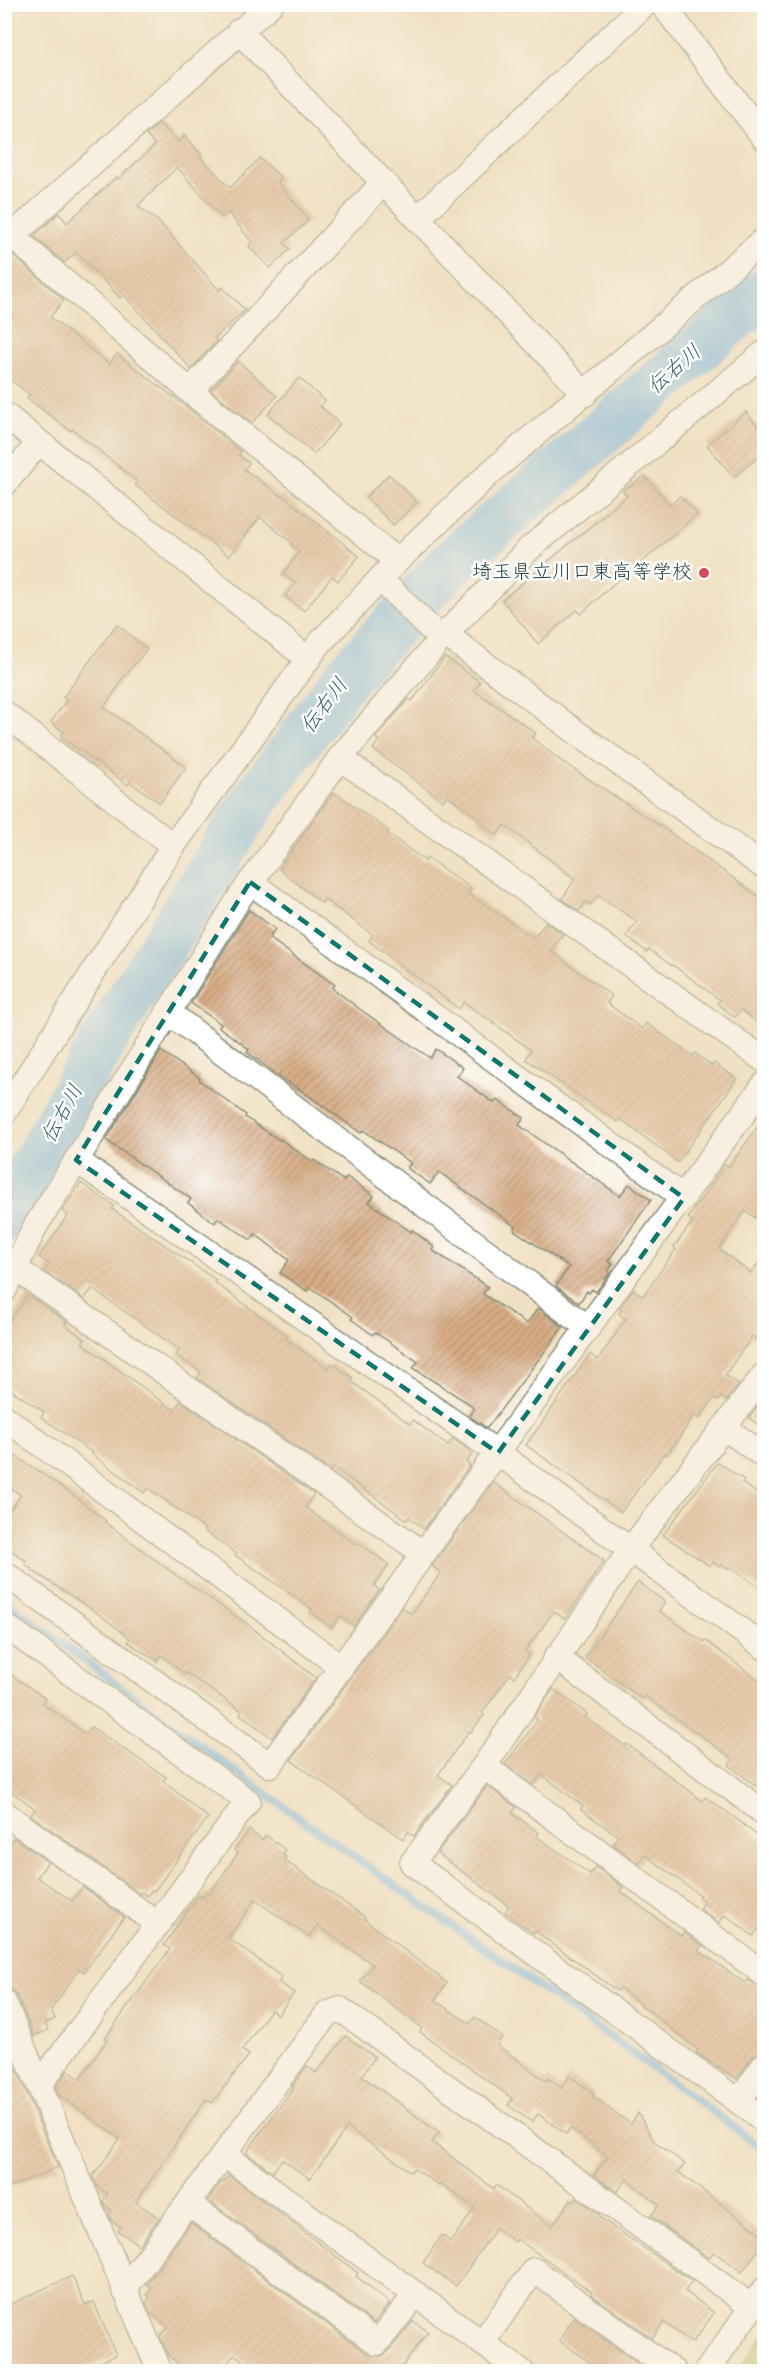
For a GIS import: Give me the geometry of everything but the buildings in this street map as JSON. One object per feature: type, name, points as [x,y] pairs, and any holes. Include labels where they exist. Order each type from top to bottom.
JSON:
[{"type":"street","points":[[271,4],[8,233],[190,391],[397,561]]},
{"type":"street","points":[[417,219],[645,4]]},
{"type":"street","points":[[662,4],[765,138]]},
{"type":"street","points":[[239,32],[585,394]]},
{"type":"street","points":[[190,391],[383,183]]},
{"type":"street","points":[[8,1098],[173,846],[308,659],[397,561],[491,472],[765,240]]},
{"type":"street","points":[[4,1291],[35,1227],[168,1012],[250,882],[340,758],[443,636],[529,549],[765,352]]},
{"type":"street","points":[[4,414],[308,659]]},
{"type":"street","points":[[4,485],[39,442]]},
{"type":"street","points":[[380,579],[443,636],[765,867]]},
{"type":"street","points":[[4,713],[173,846]]},
{"type":"street","points":[[340,758],[765,1060]]},
{"type":"street","points":[[250,882],[684,1198]]},
{"type":"street","points":[[168,1012],[588,1328]]},
{"type":"street","points":[[4,1573],[270,1765],[765,1085]]},
{"type":"street","points":[[76,1160],[498,1453],[765,1647]]},
{"type":"street","points":[[15,1268],[423,1553]]},
{"type":"street","points":[[765,1375],[631,1549],[484,1766],[412,1863],[765,2120]]},
{"type":"street","points":[[4,1417],[340,1666]]},
{"type":"street","points":[[725,1428],[765,1456]]},
{"type":"street","points":[[4,1625],[248,1801],[40,2084]]},
{"type":"street","points":[[556,1657],[765,1813]]},
{"type":"street","points":[[484,1766],[765,1974]]},
{"type":"street","points":[[4,1813],[158,1924]]},
{"type":"street","points":[[4,2002],[160,2372]]},
{"type":"street","points":[[124,2290],[327,2014],[340,2009],[758,2299],[706,2372]]},
{"type":"street","points":[[739,2101],[765,2065]]},
{"type":"street","points":[[225,2155],[522,2372]]},
{"type":"street","points":[[189,2204],[377,2343],[416,2294]]},
{"type":"street","points":[[482,2343],[534,2270],[674,2372]]},
{"type":"highlighted area","points":[[250,882],[684,1198],[498,1453],[76,1160]]},
{"type":"green space","points":[[764,2335],[764,2371],[738,2371]]},
{"type":"waterway","name":"伝右川","points":[[4,1217],[103,1042],[252,804],[347,676],[450,564],[764,292]]},
{"type":"waterway","points":[[4,1601],[266,1794],[593,2025],[764,2150]]},
{"type":"place","name":"埼玉県立川口東高等学校","points":[[704,573]]}]
